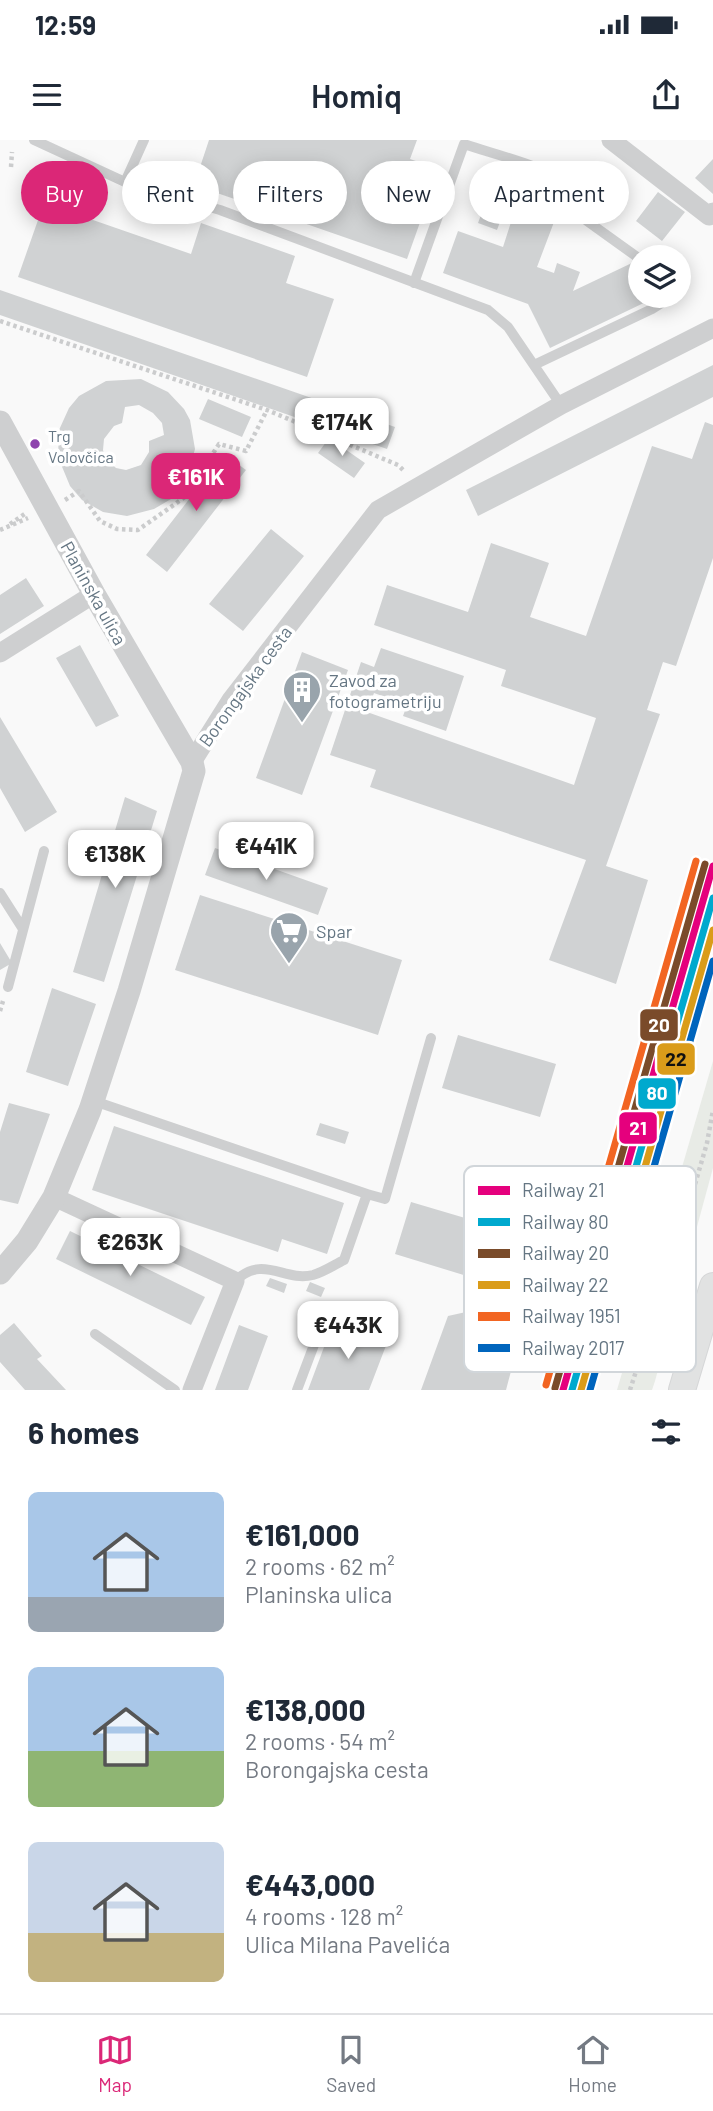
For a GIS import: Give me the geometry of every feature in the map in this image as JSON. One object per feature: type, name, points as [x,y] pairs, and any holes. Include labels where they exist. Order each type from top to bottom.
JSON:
[{"type":"main road","points":[[696,1343],[713,1286]]},
{"type":"main road","points":[[682,1390],[687,1372]]},
{"type":"street","points":[[611,140],[709,216],[713,212]]},
{"type":"street","name":"Borongajska cesta","points":[[1,1271],[27,1241],[54,1197],[93,1100],[129,991],[193,780],[192,762],[231,700],[377,510],[561,405],[713,328]]},
{"type":"street","name":"Planinska ulica","points":[[0,422],[94,594],[192,762]]},
{"type":"street","points":[[0,653],[94,594]]},
{"type":"street","points":[[54,1197],[234,1281],[192,1390]]},
{"type":"lane","points":[[34,140],[122,180]]},
{"type":"lane","points":[[134,161],[144,140]]},
{"type":"lane","points":[[414,284],[463,142],[555,175],[573,189],[587,222],[628,251]]},
{"type":"lane","points":[[219,210],[488,310],[508,327],[561,405]]},
{"type":"lane","points":[[534,365],[654,308]]},
{"type":"lane","points":[[8,987],[44,851]]},
{"type":"lane","points":[[0,893],[23,929]]},
{"type":"lane","points":[[93,1100],[385,1199],[431,1038]]},
{"type":"lane","points":[[234,1281],[246,1271],[257,1269],[312,1275],[344,1260],[367,1194]]},
{"type":"lane","points":[[297,1390],[320,1329]]},
{"type":"lane","points":[[95,1334],[176,1390]]},
{"type":"path","points":[[11,167],[12,152]]},
{"type":"path","points":[[0,321],[267,410],[398,465],[419,485]]},
{"type":"path","points":[[64,500],[79,491],[100,521],[117,530],[138,530],[185,497],[219,444],[246,451],[267,410]]},
{"type":"path","points":[[0,530],[21,515]]},
{"type":"path","points":[[10,525],[31,516]]},
{"type":"path","points":[[696,1181],[713,1110]]},
{"type":"path","points":[[630,1390],[636,1372]]},
{"type":"shaded area","points":[[713,1061],[713,1168],[696,1230],[696,1166],[682,1166]]},
{"type":"shaded area","points":[[622,1372],[657,1372],[652,1390],[617,1390]]},
{"type":"building","points":[[209,140],[417,140],[410,159],[416,161],[361,161],[361,224],[419,224],[407,259],[306,224],[347,224],[347,161],[233,161],[233,199],[219,194],[219,161],[202,161]]},
{"type":"building","points":[[713,159],[713,194],[695,178]]},
{"type":"building","points":[[658,192],[685,212],[662,241],[636,221]]},
{"type":"building","points":[[37,224],[105,224],[191,254],[201,224],[204,224],[295,256],[286,283],[334,299],[307,377],[18,277]]},
{"type":"building","points":[[481,224],[499,224],[497,230]]},
{"type":"building","points":[[510,224],[553,224],[537,267],[554,273],[557,263],[580,272],[573,291],[628,265],[628,308],[633,308],[550,348],[528,304],[443,273],[458,231],[503,247]]},
{"type":"building","points":[[0,290],[395,427],[387,449],[0,315]]},
{"type":"building","points":[[713,365],[713,397],[478,516],[466,490]]},
{"type":"building","points":[[141,379],[168,392],[190,420],[195,449],[186,480],[171,499],[154,509],[127,516],[103,512],[82,500],[70,486],[58,457],[59,430],[69,408],[79,396],[106,381]],"holes":[[[139,405],[153,413],[162,423],[164,435],[149,441],[149,452],[141,465],[126,470],[116,468],[105,458],[104,439],[114,426],[122,423],[125,407]]]},
{"type":"building","points":[[208,399],[251,417],[242,437],[199,419]]},
{"type":"building","points":[[705,422],[713,425],[713,558],[676,666],[663,662],[647,710],[660,714],[606,866],[648,880],[616,984],[549,960],[586,860],[370,787],[376,770],[330,755],[361,662],[374,667],[381,648],[464,676],[446,731],[403,716],[407,705],[374,693],[367,712],[574,785],[596,718],[501,686],[506,670],[374,625],[387,585],[468,612],[491,543],[549,563],[530,617],[586,636],[652,446],[692,459]]},
{"type":"building","points":[[329,438],[365,463],[354,478],[318,453]]},
{"type":"building","points":[[224,454],[246,470],[167,572],[146,555]]},
{"type":"building","points":[[271,529],[304,556],[243,631],[209,604]]},
{"type":"building","points":[[26,578],[44,606],[0,634],[0,595]]},
{"type":"building","points":[[80,645],[119,716],[96,727],[56,658]]},
{"type":"building","name":"Zavod za fotogrametriju","points":[[302,652],[348,670],[302,795],[256,778]]},
{"type":"building","points":[[0,717],[57,812],[25,832],[0,788]]},
{"type":"building","points":[[125,797],[157,811],[104,982],[73,972]]},
{"type":"building","points":[[215,848],[328,888],[318,915],[205,875]]},
{"type":"building","name":"Spar","points":[[200,895],[402,960],[378,1035],[175,970]]},
{"type":"building","points":[[0,943],[12,963],[0,970]]},
{"type":"building","points":[[52,988],[96,1004],[68,1086],[26,1072]]},
{"type":"building","points":[[458,1035],[556,1064],[540,1117],[442,1088]]},
{"type":"building","points":[[9,1103],[50,1114],[18,1204],[0,1200],[0,1132]]},
{"type":"building","points":[[320,1123],[349,1132],[345,1144],[316,1135]]},
{"type":"building","points":[[114,1126],[344,1203],[327,1254],[282,1239],[278,1252],[92,1190]]},
{"type":"building","points":[[411,1202],[464,1218],[464,1275],[395,1254]]},
{"type":"building","points":[[70,1231],[205,1297],[191,1325],[56,1259]]},
{"type":"building","points":[[270,1278],[287,1284],[284,1293],[266,1286]]},
{"type":"building","points":[[310,1282],[325,1288],[321,1297],[306,1291]]},
{"type":"building","points":[[464,1312],[464,1372],[511,1372],[506,1390],[421,1390],[448,1316]]},
{"type":"building","points":[[14,1323],[42,1356],[37,1359],[66,1390],[25,1390],[0,1362],[0,1335]]},
{"type":"building","points":[[333,1323],[387,1343],[369,1390],[308,1390]]},
{"type":"building","points":[[239,1325],[268,1336],[248,1390],[215,1390]]},
{"type":"rail line","name":"1951","points":[[609,1166],[696,861]]},
{"type":"rail line","name":"20","points":[[619,1166],[705,864]]},
{"type":"rail line","name":"21","points":[[627,1166],[713,866]]},
{"type":"rail line","name":"80","points":[[636,1166],[713,898]]},
{"type":"rail line","name":"22","points":[[645,1166],[713,930]]},
{"type":"rail line","name":"2017","points":[[654,1166],[713,961]]},
{"type":"rail line","name":"1951","points":[[546,1385],[550,1372]]},
{"type":"rail line","name":"20","points":[[555,1388],[560,1372]]},
{"type":"rail line","name":"21","points":[[563,1390],[568,1372]]},
{"type":"rail line","name":"80","points":[[572,1390],[577,1372]]},
{"type":"rail line","name":"22","points":[[581,1390],[586,1372]]},
{"type":"rail line","name":"2017","points":[[590,1390],[595,1372]]},
{"type":"place","name":"Trg Volovčica","points":[[35,444]]},
{"type":"place","name":"Zavod za fotogrametriju","points":[[302,724]]},
{"type":"place","name":"Spar","points":[[289,965]]}]
